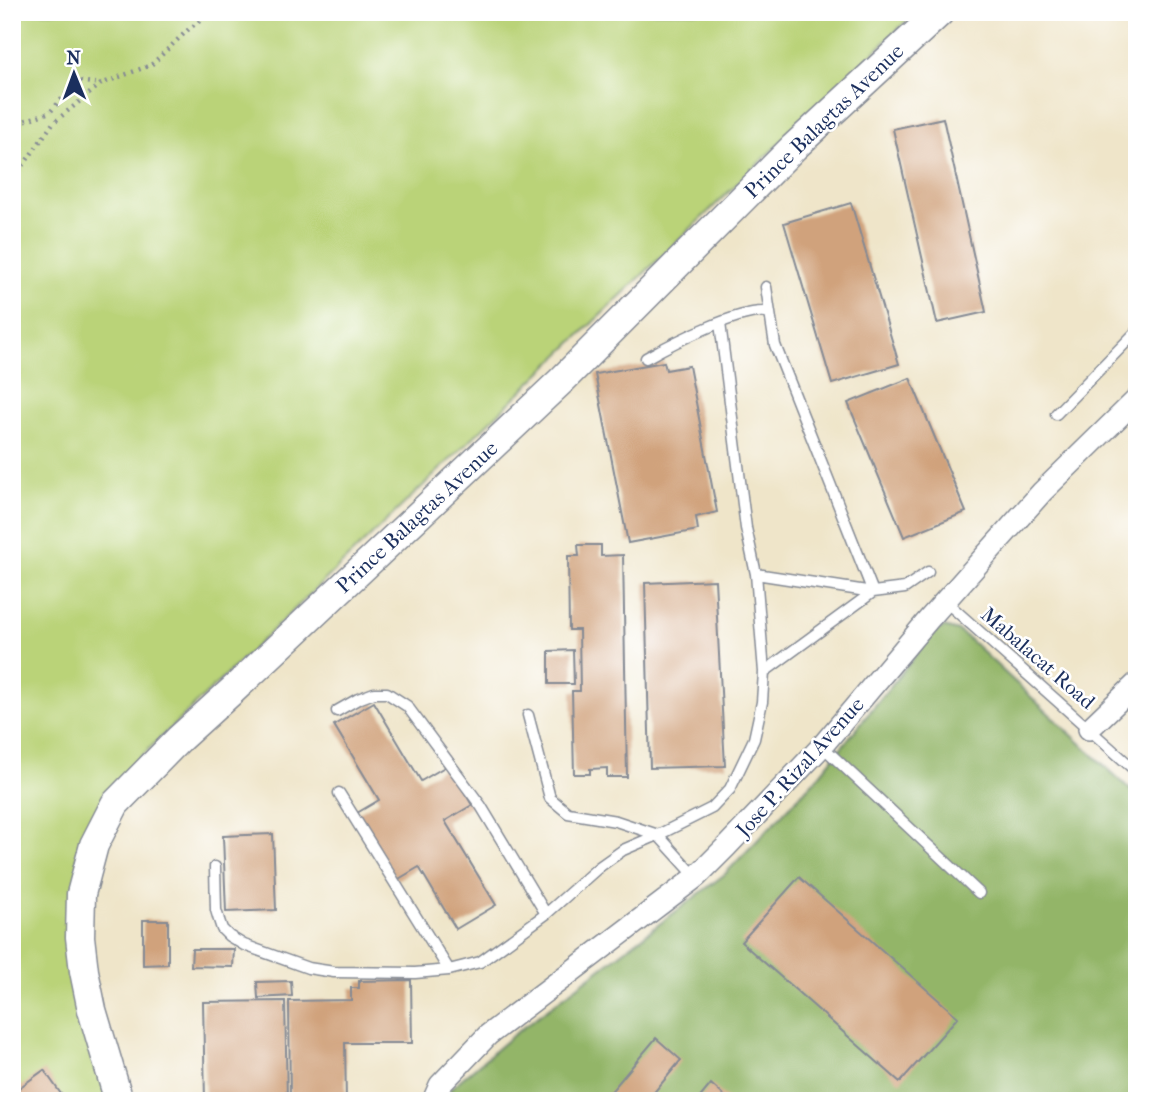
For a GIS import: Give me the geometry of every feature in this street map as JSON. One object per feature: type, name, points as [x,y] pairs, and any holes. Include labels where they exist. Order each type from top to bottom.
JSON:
[{"type":"main road","name":"Prince Balagtas Avenue","points":[[119,1101],[92,1010],[80,937],[80,894],[94,845],[115,804],[179,739],[561,381],[794,147],[940,12]]},
{"type":"street","name":"Jose P. Rizal Avenue","points":[[433,1101],[440,1085],[488,1035],[696,877],[822,746],[1042,492],[1137,399]]},
{"type":"street","points":[[1089,729],[1137,683]]},
{"type":"lane","points":[[766,287],[775,345],[873,592]]},
{"type":"lane","points":[[646,358],[664,347],[720,323],[765,311],[770,313]]},
{"type":"lane","points":[[215,867],[216,911],[222,929],[244,945],[308,968],[334,972],[415,973],[449,970],[480,962],[546,914],[598,867],[623,850],[712,808],[730,789],[754,739],[762,702],[764,672],[756,574],[746,528],[720,323]]},
{"type":"lane","points":[[1056,414],[1137,331]]},
{"type":"lane","points":[[756,574],[873,592],[905,588],[928,572]]},
{"type":"lane","points":[[764,672],[873,592]]},
{"type":"lane","name":"Mabalacat Road","points":[[945,601],[1137,772]]},
{"type":"lane","points":[[337,711],[374,693],[387,693],[407,706],[481,806],[546,914]]},
{"type":"lane","points":[[528,715],[550,798],[568,813],[616,821],[658,835],[696,877]]},
{"type":"lane","points":[[822,746],[979,892]]},
{"type":"lane","points":[[340,793],[449,970]]},
{"type":"path","points":[[12,174],[25,163],[52,123],[102,84],[152,65],[190,28],[212,12]]},
{"type":"path","points":[[12,125],[50,112],[78,81],[102,84]]},
{"type":"green space","points":[[12,12],[916,12],[126,771],[98,812],[77,856],[108,1101],[12,1101]]},
{"type":"green space","points":[[944,627],[958,631],[969,639],[1137,796],[1137,1101],[444,1101],[451,1088],[512,1036],[725,874],[816,779],[934,632]]},
{"type":"building","points":[[943,118],[986,312],[937,323],[893,129]]},
{"type":"building","points":[[851,203],[899,364],[832,384],[784,223]]},
{"type":"building","points":[[664,362],[666,370],[689,366],[717,512],[696,517],[698,530],[628,543],[595,374]]},
{"type":"building","points":[[910,378],[966,512],[904,537],[848,403]]},
{"type":"building","points":[[578,545],[601,545],[601,556],[623,555],[627,777],[607,777],[607,768],[590,769],[590,774],[574,774],[572,691],[580,691],[579,630],[569,630],[568,556],[579,556]]},
{"type":"building","points":[[715,580],[725,766],[650,768],[645,583]]},
{"type":"building","points":[[573,650],[574,684],[549,684],[549,651]]},
{"type":"building","points":[[374,702],[421,781],[448,765],[472,805],[445,821],[496,905],[456,929],[419,867],[397,880],[357,813],[379,800],[334,725]]},
{"type":"building","points":[[273,834],[276,910],[226,912],[223,836]]},
{"type":"building","points":[[799,877],[958,1017],[900,1082],[741,942]]},
{"type":"building","points":[[143,920],[168,920],[168,964],[143,965]]},
{"type":"building","points":[[192,949],[234,949],[233,967],[191,966]]},
{"type":"building","points":[[411,980],[412,1043],[345,1043],[346,1101],[290,1101],[289,1001],[351,1000],[351,988],[359,988],[359,981]]},
{"type":"building","points":[[291,981],[292,996],[258,998],[257,982]]},
{"type":"building","points":[[285,1001],[287,1101],[205,1101],[203,1002]]},
{"type":"building","points":[[656,1038],[681,1060],[647,1101],[603,1101]]},
{"type":"building","points":[[44,1070],[66,1101],[12,1101],[12,1093]]},
{"type":"building","points":[[711,1084],[730,1101],[697,1101]]}]
